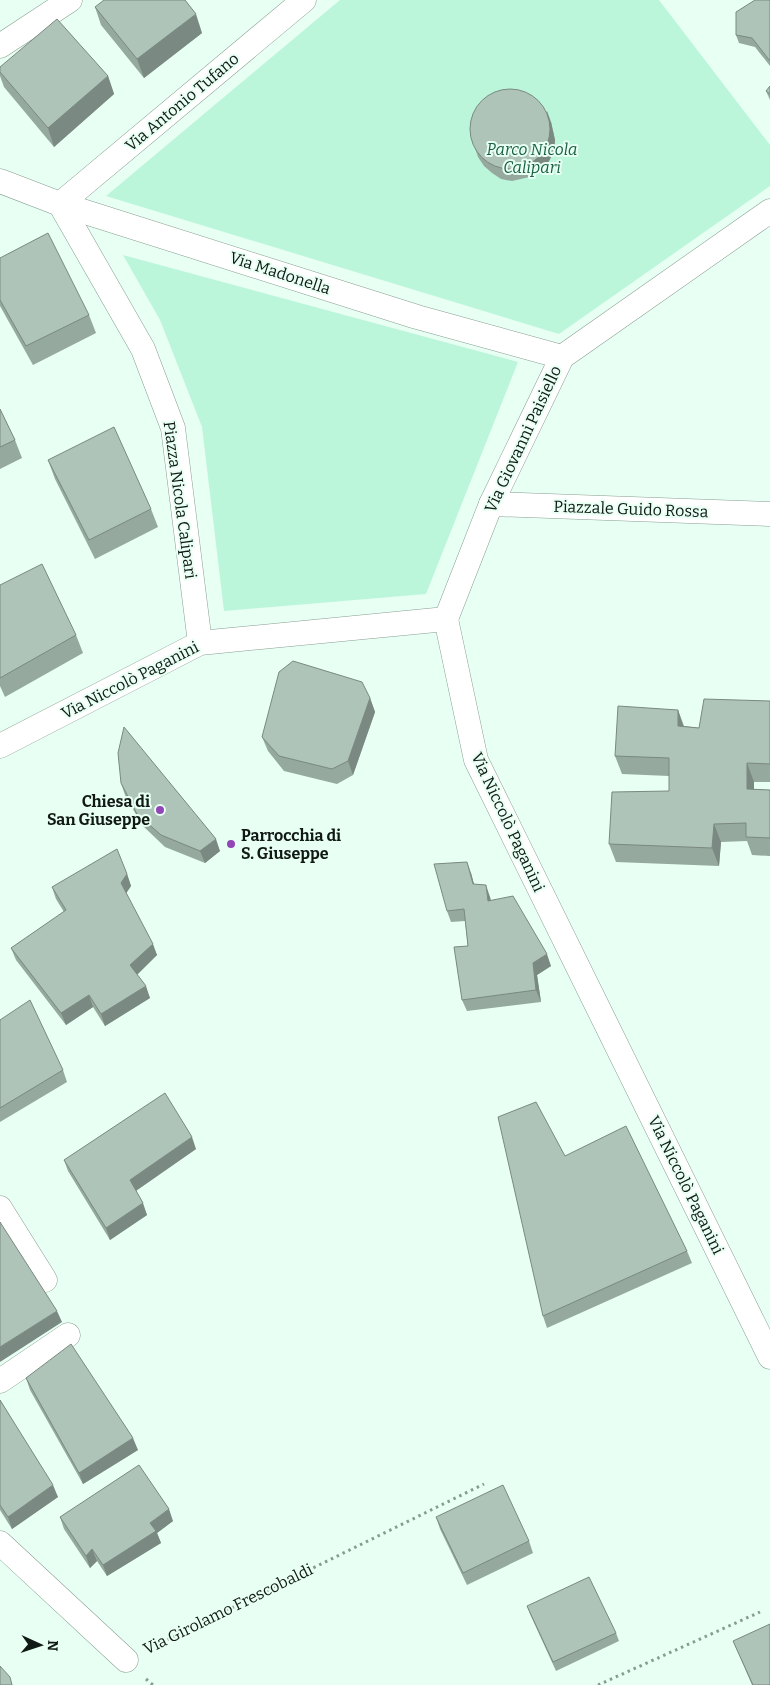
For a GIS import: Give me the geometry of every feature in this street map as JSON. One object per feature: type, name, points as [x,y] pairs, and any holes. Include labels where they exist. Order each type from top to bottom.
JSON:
[{"type":"street","points":[[0,46],[70,0]]},
{"type":"street","name":"Via Antonio Tufano","points":[[60,204],[304,0]]},
{"type":"street","name":"Via Madonella","points":[[0,181],[60,204],[417,317],[562,357]]},
{"type":"street","name":"Piazza Nicola Calipari","points":[[60,204],[144,349],[173,428],[200,643]]},
{"type":"street","name":"Via Giovanni Paisiello","points":[[446,619],[491,504],[562,357],[770,211]]},
{"type":"street","name":"Piazzale Guido Rossa","points":[[491,504],[770,514]]},
{"type":"street","name":"Via Niccolò Paganini","points":[[0,746],[200,643],[446,619],[476,760],[770,1357]]},
{"type":"street","points":[[0,1208],[45,1280]]},
{"type":"street","points":[[0,1381],[68,1335]]},
{"type":"street","name":"Via Girolamo Frescobaldi","points":[[0,1543],[126,1660]]},
{"type":"path","name":"Via Girolamo Frescobaldi","points":[[126,1660],[484,1484]]},
{"type":"path","points":[[598,1685],[760,1612]]},
{"type":"green space","name":"Parco Nicola Calipari","points":[[340,0],[659,0],[770,145],[770,186],[559,334],[106,196]]},
{"type":"green space","points":[[123,255],[518,362],[426,594],[224,611],[202,427],[160,320]]},
{"type":"building","points":[[104,0],[185,0],[196,14],[137,59],[95,7]]},
{"type":"building","points":[[755,0],[770,0],[770,61],[752,38],[736,35],[736,12]]},
{"type":"building","points":[[57,19],[108,76],[48,128],[0,72],[0,67]]},
{"type":"building","points":[[770,86],[770,94],[766,91]]},
{"type":"building","points":[[510,89],[525,92],[538,101],[547,114],[550,129],[547,144],[538,157],[525,166],[510,169],[495,166],[482,157],[473,144],[470,129],[473,114],[482,101],[495,92]]},
{"type":"building","points":[[48,233],[89,315],[26,346],[0,300],[0,258]]},
{"type":"building","points":[[0,409],[15,440],[0,447]]},
{"type":"building","points":[[114,427],[151,509],[89,540],[48,460]]},
{"type":"building","points":[[42,564],[76,635],[0,678],[0,585]]},
{"type":"building","points":[[293,661],[362,682],[370,698],[348,761],[332,769],[279,756],[262,737],[279,672]]},
{"type":"building","points":[[704,699],[770,701],[770,764],[747,763],[747,789],[770,790],[770,838],[746,837],[746,823],[714,824],[712,848],[609,844],[612,792],[669,791],[669,758],[615,756],[618,706],[678,710],[678,726],[699,728]]},
{"type":"building","name":"Chiesa di San Giuseppe","points":[[124,727],[216,839],[200,851],[161,835],[137,814],[121,783],[118,753]]},
{"type":"building","points":[[117,849],[127,874],[121,883],[153,944],[130,965],[146,986],[101,1014],[89,995],[61,1013],[11,948],[66,910],[52,887]]},
{"type":"building","points":[[467,862],[473,884],[486,885],[488,901],[513,896],[547,954],[533,963],[536,990],[462,1000],[454,947],[468,946],[464,909],[447,911],[434,864]]},
{"type":"building","points":[[30,1000],[63,1070],[0,1108],[0,1020]]},
{"type":"building","points":[[165,1093],[192,1137],[130,1180],[143,1203],[106,1228],[64,1160]]},
{"type":"building","points":[[536,1102],[565,1156],[626,1126],[687,1251],[543,1316],[498,1117]]},
{"type":"building","points":[[0,1222],[57,1311],[0,1347]]},
{"type":"building","points":[[71,1344],[133,1438],[79,1473],[26,1378]]},
{"type":"building","points":[[0,1400],[53,1485],[8,1517],[0,1505]]},
{"type":"building","points":[[139,1465],[169,1509],[150,1523],[156,1531],[103,1565],[92,1549],[86,1556],[60,1517]]},
{"type":"building","points":[[503,1485],[529,1541],[463,1573],[436,1517]]},
{"type":"building","points":[[589,1577],[616,1633],[553,1662],[527,1606]]},
{"type":"building","points":[[770,1624],[770,1685],[753,1685],[733,1641]]},
{"type":"building","points":[[0,1666],[10,1677],[12,1685],[0,1685]]},
{"type":"place","name":"Chiesa di San Giuseppe","points":[[160,810]]},
{"type":"place","name":"Parrocchia di S. Giuseppe","points":[[231,844]]}]
